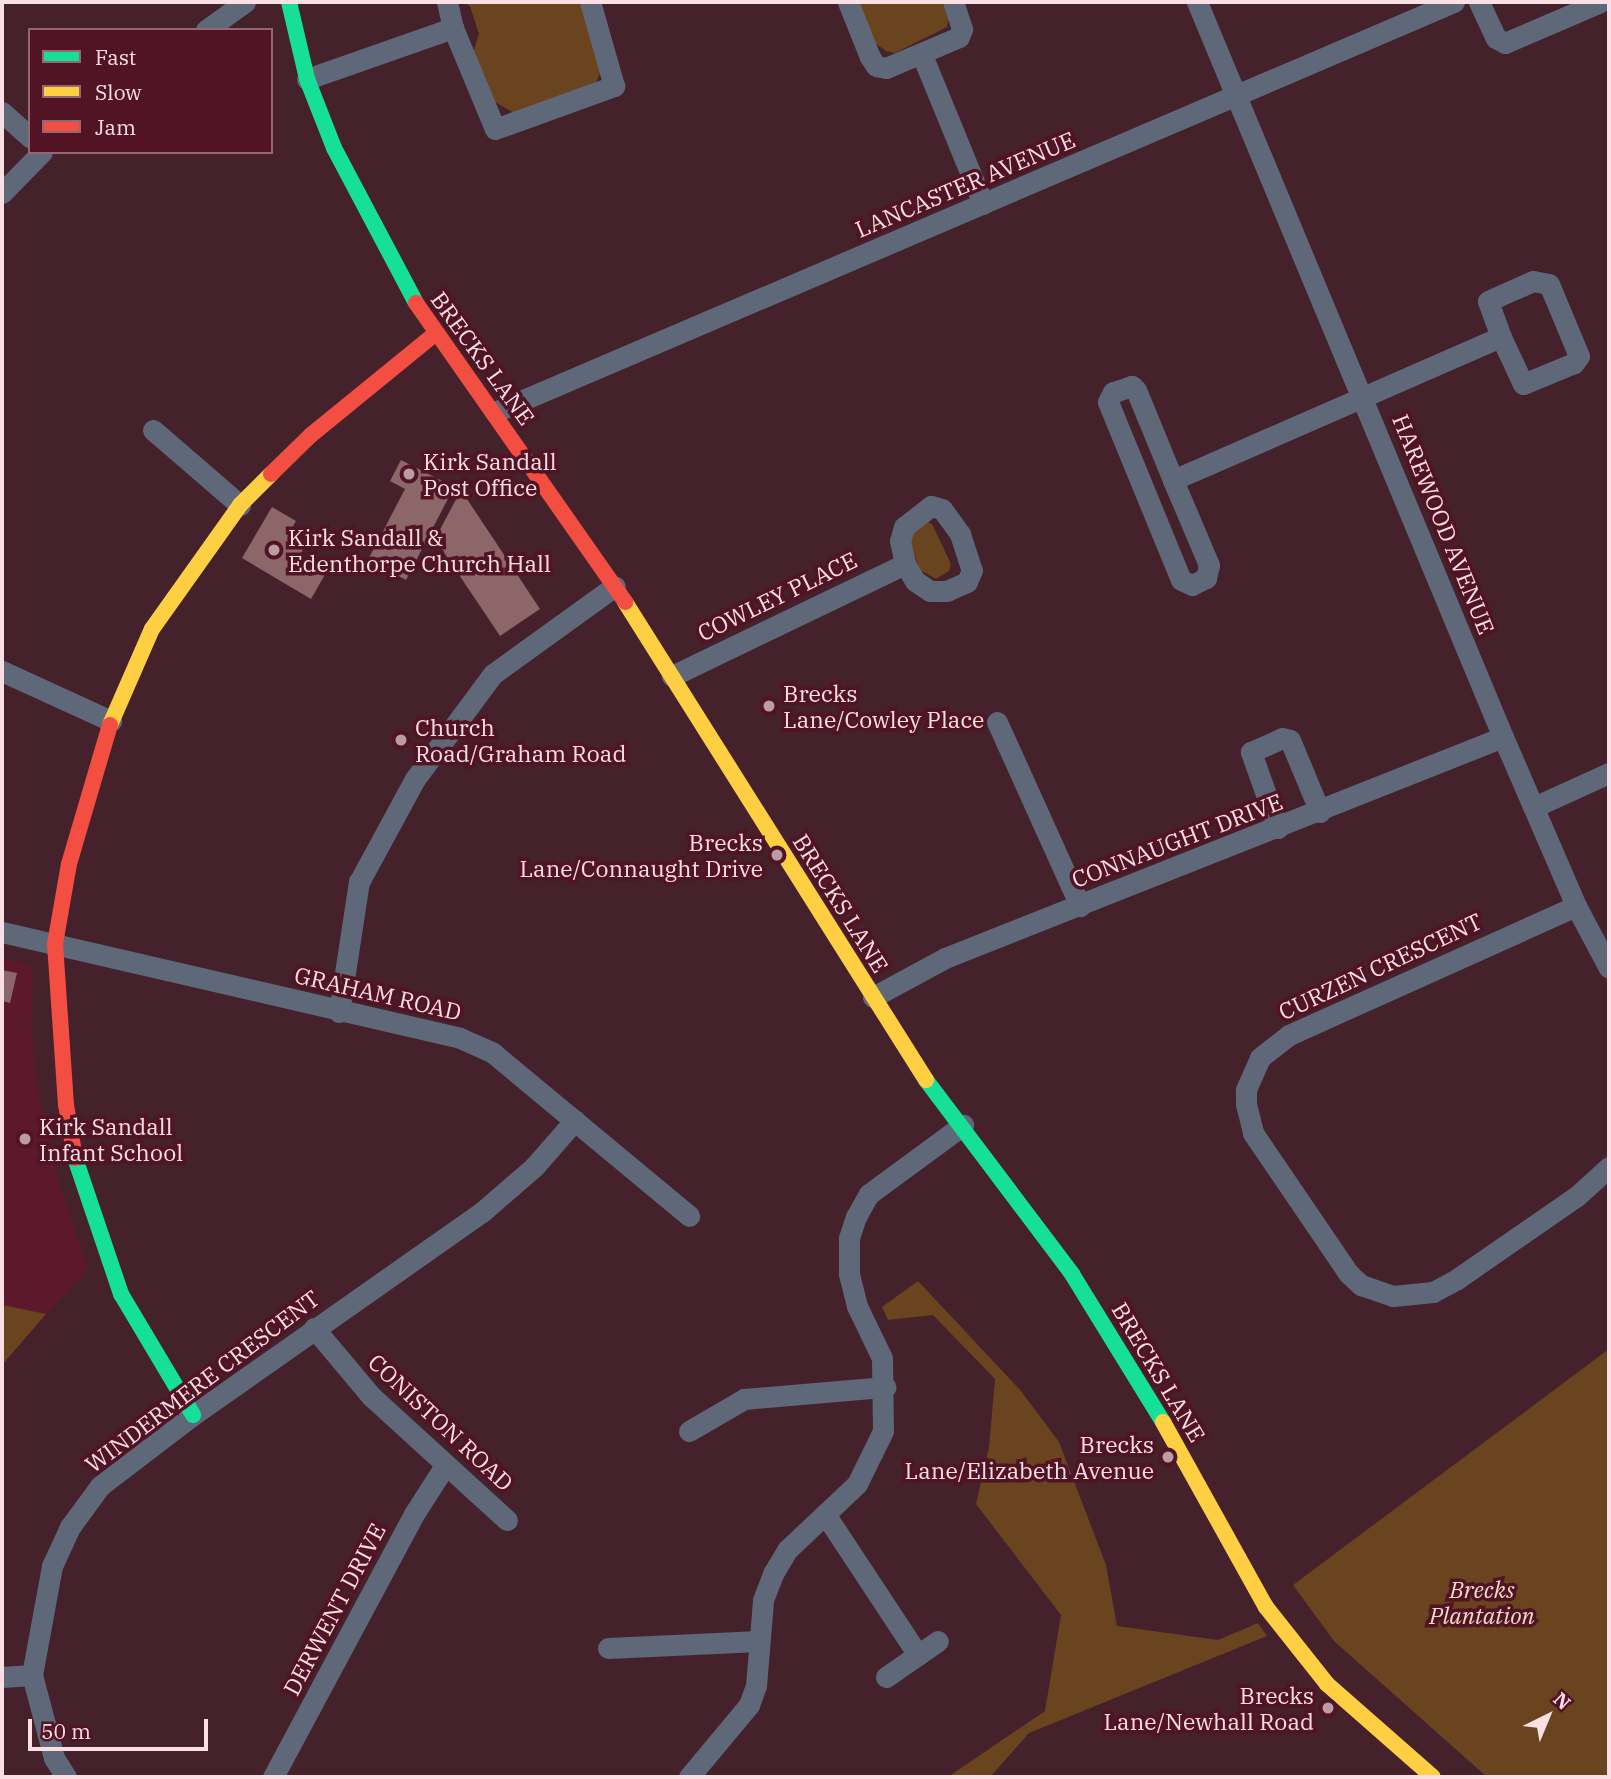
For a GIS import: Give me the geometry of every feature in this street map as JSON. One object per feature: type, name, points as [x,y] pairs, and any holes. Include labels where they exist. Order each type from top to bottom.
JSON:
[{"type":"street","points":[[209,28],[245,2]]},
{"type":"street","name":"BRECKS LANE","points":[[289,2],[307,79],[372,228],[435,334],[495,412],[615,586],[918,1069],[963,1125],[1072,1273],[1126,1357],[1266,1606],[1327,1684],[1425,1775]]},
{"type":"street","points":[[447,2],[453,29],[495,128],[503,128],[614,86],[590,2]]},
{"type":"street","points":[[848,2],[876,66],[886,68],[922,55],[959,37],[962,29],[953,2]]},
{"type":"street","name":"HAREWOOD AVENUE","points":[[1197,2],[1364,396],[1503,737],[1576,906],[1609,968]]},
{"type":"street","name":"LANCASTER AVENUE","points":[[495,412],[1238,97],[1454,2]]},
{"type":"street","points":[[1479,2],[1496,38],[1506,43],[1600,2]]},
{"type":"street","points":[[307,79],[453,29]]},
{"type":"street","points":[[922,55],[983,204]]},
{"type":"street","points":[[2,111],[28,135]]},
{"type":"street","points":[[2,193],[40,154]]},
{"type":"street","points":[[1542,279],[1549,284],[1579,356],[1574,363],[1523,384],[1501,337],[1488,300],[1542,279]]},
{"type":"street","points":[[193,1415],[121,1294],[77,1170],[66,1105],[55,944],[69,864],[111,721],[152,629],[240,505],[311,435],[435,334]]},
{"type":"street","points":[[1174,480],[1501,337]]},
{"type":"street","points":[[1132,386],[1136,390],[1174,480],[1209,565],[1206,578],[1192,585],[1181,580],[1108,402],[1113,392],[1132,386]]},
{"type":"street","points":[[153,429],[240,505]]},
{"type":"street","name":"COWLEY PLACE","points":[[672,676],[905,564]]},
{"type":"street","points":[[339,1012],[359,883],[415,779],[493,674],[615,586]]},
{"type":"street","points":[[2,671],[111,721]]},
{"type":"street","points":[[996,722],[1080,906]]},
{"type":"street","name":"CONNAUGHT DRIVE","points":[[873,997],[945,958],[1320,812],[1503,737]]},
{"type":"street","points":[[1278,828],[1251,752],[1282,738],[1290,740],[1320,812]]},
{"type":"street","points":[[1534,807],[1609,773]]},
{"type":"street","name":"CURZEN CRESCENT","points":[[1576,906],[1289,1035],[1260,1058],[1246,1090],[1246,1104],[1253,1133],[1348,1273],[1361,1285],[1393,1296],[1433,1292],[1457,1279],[1577,1196],[1609,1167]]},
{"type":"street","name":"GRAHAM ROAD","points":[[2,932],[460,1038],[493,1053],[689,1216]]},
{"type":"street","name":"WINDERMERE CRESCENT","points":[[65,1777],[54,1758],[32,1675],[51,1566],[71,1527],[100,1486],[314,1328],[482,1212],[534,1167],[575,1121]]},
{"type":"street","points":[[689,1777],[749,1705],[756,1686],[763,1600],[774,1572],[787,1550],[857,1484],[883,1432],[885,1387],[882,1358],[857,1306],[849,1274],[849,1238],[869,1194],[963,1125]]},
{"type":"street","name":"CONISTON ROAD","points":[[314,1328],[370,1396],[444,1467],[507,1520]]},
{"type":"street","points":[[689,1431],[744,1399],[885,1387]]},
{"type":"street","name":"DERWENT DRIVE","points":[[273,1777],[414,1514],[444,1467]]},
{"type":"street","points":[[825,1514],[918,1655]]},
{"type":"street","points":[[608,1648],[759,1640]]},
{"type":"street","points":[[886,1677],[938,1641]]},
{"type":"street","points":[[2,1677],[32,1675]]},
{"type":"shaded area","name":"Kirk Sandall Infant School","points":[[2,958],[33,966],[31,1029],[39,1096],[59,1182],[88,1269],[2,1365]]},
{"type":"green space","points":[[462,2],[581,2],[602,68],[596,83],[514,113],[495,102],[473,53],[479,34],[470,6]]},
{"type":"green space","points":[[858,2],[943,2],[949,15],[947,27],[895,53],[886,51],[875,43]]},
{"type":"green space","points":[[926,521],[932,524],[951,564],[949,571],[936,579],[920,570],[907,536]]},
{"type":"green space","points":[[918,1281],[1021,1391],[1059,1442],[1106,1565],[1117,1626],[1218,1640],[1258,1623],[1267,1636],[1029,1733],[990,1777],[948,1777],[1045,1711],[1061,1615],[976,1504],[989,1447],[995,1379],[933,1315],[888,1320],[882,1307]]},
{"type":"green space","points":[[2,1305],[46,1314],[2,1365]]},
{"type":"green space","name":"Brecks Plantation","points":[[1609,1349],[1609,1777],[1487,1777],[1334,1641],[1293,1585]]},
{"type":"building","points":[[401,460],[454,487],[406,580],[368,560],[405,489],[390,481]]},
{"type":"building","points":[[461,490],[540,609],[500,636],[435,539]]},
{"type":"building","name":"Kirk Sandall & Edenthorpe Church Hall","points":[[272,507],[296,521],[288,535],[305,546],[300,555],[327,571],[311,599],[242,558]]},
{"type":"building","points":[[2,970],[17,973],[10,1003],[2,1001]]},
{"type":"traffic: fast","points":[[289,2],[307,79],[334,148],[416,303]]},
{"type":"traffic: fast","points":[[926,1080],[1072,1274],[1163,1422]]},
{"type":"traffic: fast","points":[[75,1158],[121,1294],[193,1415]]},
{"type":"traffic: slow","points":[[110,725],[152,629],[240,505],[271,474]]},
{"type":"traffic: slow","points":[[625,602],[926,1080]]},
{"type":"traffic: slow","points":[[1163,1422],[1266,1607],[1327,1684],[1433,1777]]},
{"type":"traffic: jam","points":[[416,303],[625,602]]},
{"type":"traffic: jam","points":[[271,474],[311,435],[435,334]]},
{"type":"traffic: jam","points":[[75,1158],[66,1105],[55,944],[69,864],[110,725]]},
{"type":"place","name":"Kirk Sandall Post Office","points":[[409,474]]},
{"type":"place","name":"Kirk Sandall & Edenthorpe Church Hall","points":[[274,550]]},
{"type":"place","name":"Brecks Lane/Cowley Place","points":[[769,706]]},
{"type":"place","name":"Church Road/Graham Road","points":[[401,740]]},
{"type":"place","name":"Brecks Lane/Connaught Drive","points":[[777,855]]},
{"type":"place","name":"Kirk Sandall Infant School","points":[[25,1139]]},
{"type":"place","name":"Brecks Lane/Elizabeth Avenue","points":[[1168,1457]]},
{"type":"place","name":"Brecks Lane/Newhall Road","points":[[1328,1708]]}]
